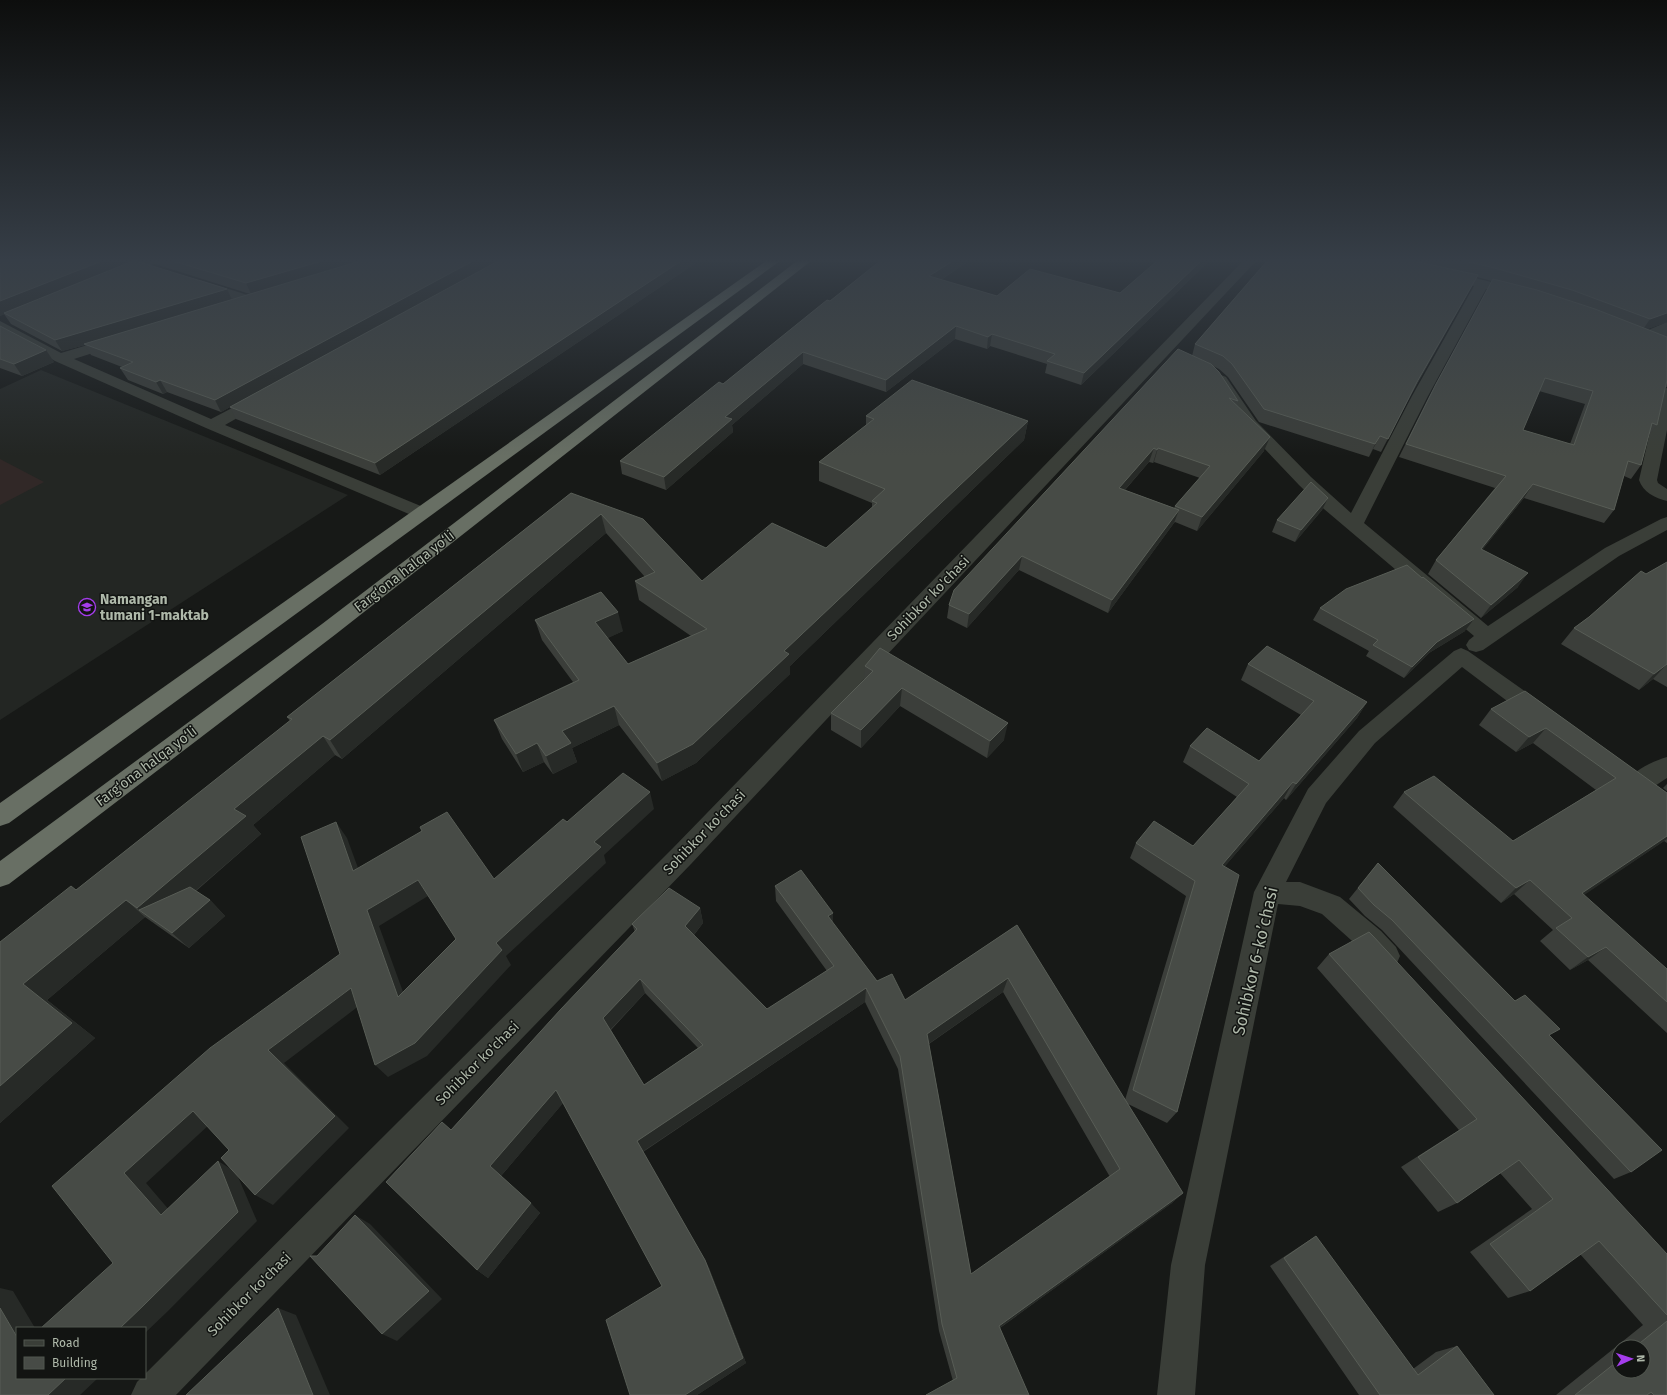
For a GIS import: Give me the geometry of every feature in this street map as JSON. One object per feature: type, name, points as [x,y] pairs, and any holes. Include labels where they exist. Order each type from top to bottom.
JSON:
[{"type":"highway","points":[[0,816],[683,326]]},
{"type":"highway","name":"Farg‘ona halqa yo‘li","points":[[0,876],[311,642],[721,326]]},
{"type":"street","points":[[4,326],[60,358],[212,425],[422,513]]},
{"type":"street","name":"Sohibkor ko'chasi","points":[[150,1395],[682,856],[1173,355],[1197,326]]},
{"type":"street","points":[[1354,524],[1420,396],[1459,326]]},
{"type":"street","points":[[1642,338],[1667,326]]},
{"type":"street","points":[[1628,332],[1660,345]]},
{"type":"street","points":[[60,358],[128,337]]},
{"type":"street","points":[[1209,371],[1222,381],[1250,424],[1330,505],[1488,637]]},
{"type":"street","points":[[212,425],[274,391]]},
{"type":"street","points":[[1667,393],[1648,480],[1650,486],[1667,496]]},
{"type":"street","name":"Sohibkor 6-koʼchasi","points":[[1176,1395],[1188,1265],[1267,892],[1317,796],[1367,737],[1461,656],[1600,560],[1667,523]]},
{"type":"street","points":[[1461,656],[1562,729]]},
{"type":"street","points":[[1661,801],[1628,777],[1667,766]]},
{"type":"street","points":[[1267,892],[1300,894],[1331,905],[1371,940],[1403,975]]},
{"type":"shaded area","name":"Namangan tumani 1-maktab","points":[[41,370],[348,495],[0,720],[0,389]]},
{"type":"shaded area","points":[[0,459],[44,482],[0,505]]},
{"type":"building","points":[[0,326],[46,350],[14,364],[0,359]]},
{"type":"building","points":[[29,326],[102,326],[55,340]]},
{"type":"building","points":[[144,326],[352,326],[215,400],[160,380],[156,382],[120,368],[133,362],[84,344]]},
{"type":"building","points":[[379,326],[582,326],[375,463],[230,407]]},
{"type":"building","points":[[795,326],[956,326],[886,380],[803,352],[725,417],[732,419],[664,477],[620,461],[719,382],[723,384]]},
{"type":"building","points":[[956,326],[1133,326],[1084,373],[1047,361],[1055,354],[992,334],[988,337]]},
{"type":"building","points":[[1211,326],[1449,326],[1417,382],[1388,439],[1380,436],[1375,444],[1264,409],[1232,364],[1223,356],[1195,344]]},
{"type":"building","points":[[1467,326],[1639,326],[1667,337],[1667,380],[1657,425],[1652,423],[1641,465],[1628,461],[1614,510],[1533,484],[1481,549],[1528,573],[1491,605],[1436,560],[1506,476],[1406,444]],"holes":[[[1545,378],[1593,391],[1574,445],[1523,430]]]},
{"type":"building","points":[[1178,349],[1211,364],[1219,372],[1238,401],[1229,398],[1270,437],[1202,517],[1175,506],[1210,466],[1158,448],[1157,450],[1154,448],[1119,488],[1179,510],[1112,600],[1022,556],[969,614],[949,605],[954,590]]},
{"type":"building","points":[[912,380],[1028,421],[784,651],[789,654],[693,744],[657,763],[614,706],[562,731],[571,743],[546,756],[537,743],[516,754],[494,720],[579,680],[535,620],[601,592],[618,612],[595,622],[628,664],[707,629],[635,581],[655,572],[601,514],[330,740],[323,736],[234,809],[246,816],[137,908],[126,900],[23,984],[72,1023],[0,1086],[0,942],[71,886],[76,890],[292,719],[287,717],[571,493],[643,519],[702,581],[772,523],[826,548],[877,503],[872,501],[885,489],[819,462],[874,419],[866,416]]},
{"type":"building","points":[[1311,482],[1328,498],[1301,530],[1277,520]]},
{"type":"building","points":[[1667,562],[1667,664],[1654,674],[1574,628],[1589,617],[1641,571],[1646,574]]},
{"type":"building","points":[[1407,565],[1474,619],[1437,642],[1412,667],[1373,645],[1378,640],[1320,608],[1346,589]]},
{"type":"building","points":[[1267,646],[1367,702],[1296,784],[1293,782],[1222,865],[1239,875],[1177,1112],[1133,1090],[1195,881],[1136,843],[1154,821],[1193,846],[1249,784],[1190,746],[1207,728],[1259,761],[1314,701],[1248,664]]},
{"type":"building","points":[[880,648],[1008,723],[990,741],[902,688],[861,730],[831,713],[873,671],[865,666]]},
{"type":"building","points":[[1525,691],[1667,793],[1667,836],[1582,893],[1667,969],[1667,1002],[1606,947],[1588,957],[1556,928],[1572,918],[1530,880],[1516,888],[1404,792],[1434,776],[1513,841],[1616,778],[1546,728],[1529,737],[1491,709]]},
{"type":"building","points":[[623,773],[650,792],[594,842],[601,847],[496,943],[502,950],[415,1043],[375,1065],[351,988],[268,1050],[335,1116],[255,1195],[221,1158],[229,1150],[193,1111],[124,1173],[161,1215],[218,1161],[238,1212],[121,1327],[42,1327],[113,1263],[52,1186],[210,1048],[340,954],[301,837],[336,822],[353,871],[422,831],[420,827],[447,812],[494,879],[563,819],[567,822]],"holes":[[[418,880],[456,939],[398,997],[367,910]]]},
{"type":"building","points":[[1378,863],[1515,1001],[1525,995],[1560,1029],[1549,1035],[1662,1150],[1631,1172],[1392,920],[1374,905],[1358,888]]},
{"type":"building","points":[[801,870],[833,913],[828,916],[877,981],[892,974],[905,1000],[1017,925],[1183,1193],[999,1326],[1029,1395],[926,1395],[957,1378],[942,1324],[900,1056],[866,988],[637,1141],[705,1260],[743,1358],[685,1395],[630,1395],[606,1320],[662,1286],[556,1090],[490,1166],[531,1203],[477,1270],[386,1182],[442,1122],[451,1130],[561,1009],[637,929],[632,924],[669,888],[700,908],[685,926],[767,1009],[834,966],[775,886]],"holes":[[[1008,978],[1120,1169],[971,1274],[927,1034]],[[640,979],[703,1045],[644,1085],[603,1018]]]},
{"type":"building","points":[[190,887],[210,900],[172,933],[139,910]]},
{"type":"building","points":[[1369,932],[1667,1254],[1667,1315],[1599,1241],[1530,1291],[1490,1244],[1553,1199],[1519,1160],[1457,1203],[1418,1157],[1477,1119],[1329,954]]},
{"type":"building","points":[[355,1215],[429,1291],[382,1334],[310,1256],[317,1256]]},
{"type":"building","points":[[1316,1236],[1418,1375],[1457,1346],[1494,1395],[1380,1395],[1284,1258]]},
{"type":"building","points":[[0,1308],[16,1335],[16,1379],[65,1379],[48,1395],[0,1395]]},
{"type":"building","points":[[278,1308],[313,1395],[186,1395]]},
{"type":"building","points":[[1667,1321],[1667,1395],[1654,1395],[1651,1392],[1647,1395],[1575,1395],[1611,1366],[1611,1379],[1651,1379],[1651,1339],[1645,1339]]},
{"type":"place","name":"Namangan tumani 1-maktab","points":[[87,607]]}]
